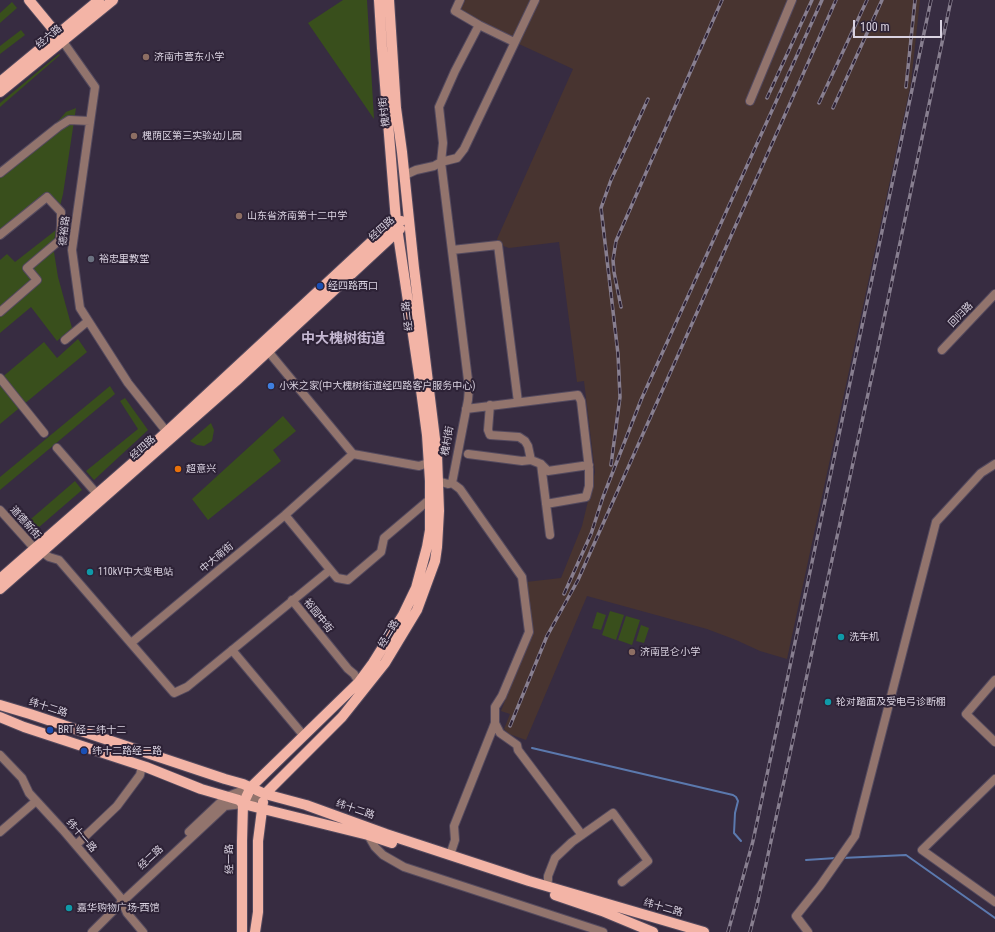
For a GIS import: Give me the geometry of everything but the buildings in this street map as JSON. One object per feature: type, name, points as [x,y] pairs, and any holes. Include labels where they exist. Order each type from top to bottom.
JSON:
[{"type":"main road","points":[[29,0],[60,37]]},
{"type":"main road","name":"经六路","points":[[0,92],[99,0]]},
{"type":"main road","name":"经六路","points":[[0,82],[113,0]]},
{"type":"main road","name":"槐村街","points":[[379,0],[396,221]]},
{"type":"main road","name":"槐村街","points":[[389,0],[396,108],[405,175],[409,221]]},
{"type":"main road","name":"经四路","points":[[0,579],[38,550],[169,435],[396,221],[409,221]]},
{"type":"main road","name":"经二路","points":[[251,787],[359,682],[373,663],[403,615],[416,588],[427,547],[430,530],[430,499],[427,435],[396,221]]},
{"type":"main road","name":"经四路","points":[[0,589],[38,550],[97,494],[270,351],[409,221]]},
{"type":"main road","name":"经二路","points":[[264,794],[342,717],[385,663],[417,610],[435,561],[439,511],[437,455],[409,221]]},
{"type":"main road","name":"纬十二路","points":[[0,705],[243,784],[264,794],[306,805],[529,881],[704,932]]},
{"type":"main road","name":"纬十二路","points":[[0,718],[142,766],[226,797],[239,800],[243,804],[368,835],[602,911],[653,932]]},
{"type":"main road","name":"经一路","points":[[242,932],[243,804],[251,787]]},
{"type":"main road","points":[[255,932],[258,912],[258,841],[264,794]]},
{"type":"street","points":[[460,0],[455,11],[479,25],[514,42]]},
{"type":"street","points":[[405,175],[416,170],[434,166],[441,162],[457,158],[464,149],[534,0]]},
{"type":"street","points":[[750,101],[792,0]]},
{"type":"street","name":"槐村街","points":[[452,483],[469,388],[441,162],[443,143],[439,107],[455,71],[479,25]]},
{"type":"street","name":"德裕路","points":[[60,37],[96,87],[72,250],[80,308],[128,382],[169,435]]},
{"type":"street","points":[[0,173],[69,120],[90,121]]},
{"type":"street","points":[[0,235],[47,197],[61,212],[62,225],[60,240],[27,268],[37,280],[0,312]]},
{"type":"street","points":[[452,250],[498,246],[518,402]]},
{"type":"street","name":"回归路","points":[[942,350],[995,294]]},
{"type":"street","points":[[65,340],[88,322]]},
{"type":"street","points":[[270,351],[272,356],[353,454],[419,466],[425,464],[429,466]]},
{"type":"street","points":[[0,378],[44,433]]},
{"type":"street","points":[[466,409],[578,395],[581,401],[589,465],[589,486],[586,497],[546,504]]},
{"type":"street","points":[[490,405],[488,430],[490,435],[520,437],[525,440],[531,460]]},
{"type":"street","points":[[57,448],[97,494]]},
{"type":"street","name":"中大南街","points":[[131,643],[285,515],[353,454]]},
{"type":"street","points":[[468,454],[522,461],[531,460],[541,464],[548,471],[589,465]]},
{"type":"street","points":[[541,464],[550,536]]},
{"type":"street","points":[[808,932],[796,916],[855,836],[936,522],[981,473],[995,464]]},
{"type":"street","points":[[438,481],[448,484],[452,483],[460,489],[522,576],[529,632],[502,696],[495,707],[495,723],[454,826],[455,840],[450,855]]},
{"type":"street","points":[[285,515],[337,578],[348,580],[382,552],[384,538],[430,499]]},
{"type":"street","name":"道德新街","points":[[0,510],[38,550]]},
{"type":"street","points":[[38,550],[49,557],[59,560],[174,693],[187,687],[292,600]]},
{"type":"street","name":"裕园中街","points":[[330,570],[292,600],[359,682]]},
{"type":"street","points":[[232,650],[304,736]]},
{"type":"street","points":[[995,680],[966,714],[995,742]]},
{"type":"street","points":[[495,723],[500,733],[517,745],[518,750],[582,835]]},
{"type":"street","name":"纬十一路","points":[[0,755],[22,778],[29,793],[76,845],[121,900],[127,913],[143,932]]},
{"type":"street","points":[[76,845],[117,806],[140,775],[142,766]]},
{"type":"street","points":[[995,779],[922,850],[995,902]]},
{"type":"street","name":"经二路","points":[[92,932],[121,900],[226,797],[251,787]]},
{"type":"street","name":"经二路","points":[[86,932],[225,806],[243,804],[264,794]]},
{"type":"street","points":[[0,832],[36,801]]},
{"type":"street","points":[[548,880],[554,858],[582,835],[613,813],[648,861],[622,882]]},
{"type":"street","points":[[368,835],[375,847],[383,855],[404,867],[603,932]]},
{"type":"shaded area","points":[[465,0],[920,0],[911,83],[787,659],[760,651],[707,629],[587,596],[526,740],[509,734],[504,729],[510,714],[501,711],[532,630],[526,582],[561,578],[582,526],[595,472],[584,381],[577,382],[559,242],[509,248],[498,244],[497,239],[573,69],[519,44],[516,38],[460,11]]},
{"type":"green space","points":[[343,0],[367,0],[374,119],[308,23]]},
{"type":"green space","points":[[12,2],[17,8],[0,23],[0,13]]},
{"type":"green space","points":[[21,30],[25,35],[0,54],[0,46]]},
{"type":"green space","points":[[59,54],[60,55],[0,107],[0,103]]},
{"type":"green space","points":[[76,108],[63,194],[58,214],[47,201],[0,230],[0,173],[52,128],[66,112]]},
{"type":"green space","points":[[56,230],[53,246],[58,277],[72,328],[57,341],[31,307],[0,333],[0,260],[7,254],[15,262]]},
{"type":"green space","points":[[78,339],[87,352],[0,424],[0,379],[44,342],[57,358]]},
{"type":"green space","points":[[110,386],[115,394],[0,490],[0,477]]},
{"type":"green space","points":[[125,398],[148,430],[94,480],[86,471],[138,429],[120,401]]},
{"type":"green space","points":[[283,416],[296,431],[273,450],[281,461],[208,520],[192,499]]},
{"type":"green space","points":[[211,423],[214,430],[212,441],[204,446],[197,445],[190,441]]},
{"type":"green space","points":[[75,481],[82,490],[31,534],[24,525]]},
{"type":"green space","points":[[610,611],[624,615],[616,640],[602,635]]},
{"type":"green space","points":[[597,612],[606,615],[601,630],[592,628]]},
{"type":"green space","points":[[626,616],[640,620],[632,645],[618,640]]},
{"type":"green space","points":[[641,625],[649,628],[644,643],[636,641]]},
{"type":"waterway","points":[[532,748],[733,795],[738,801],[735,813],[734,833],[741,841]]},
{"type":"waterway","points":[[842,858],[906,855],[995,918]]},
{"type":"waterway","points":[[806,860],[836,858]]},
{"type":"railway","points":[[621,307],[613,260],[616,241],[722,0]]},
{"type":"railway","points":[[767,98],[812,0]]},
{"type":"railway","points":[[564,594],[591,534],[603,497],[641,400],[822,0]]},
{"type":"railway","points":[[510,726],[547,636],[578,580],[836,0]]},
{"type":"railway","points":[[819,103],[867,0]]},
{"type":"railway","points":[[833,108],[882,0]]},
{"type":"railway","points":[[906,87],[915,0]]},
{"type":"railway","points":[[728,932],[753,841],[931,0]]},
{"type":"railway","points":[[750,932],[876,357],[951,0]]},
{"type":"railway","points":[[611,465],[620,397],[618,354],[601,208],[611,180],[648,99]]},
{"type":"place","name":"济南市营东小学","points":[[146,57]]},
{"type":"place","name":"槐荫区第三实验幼儿园","points":[[134,136]]},
{"type":"place","name":"山东省济南第十二中学","points":[[239,216]]},
{"type":"place","name":"裕忠里教堂","points":[[91,259]]},
{"type":"place","name":"经四路西口","points":[[320,286]]},
{"type":"place","name":"小米之家(中大槐树街道经四路客户服务中心)","points":[[271,386]]},
{"type":"place","name":"超意兴","points":[[178,469]]},
{"type":"place","name":"110kV中大变电站","points":[[90,572]]},
{"type":"place","name":"洗车机","points":[[841,637]]},
{"type":"place","name":"济南昆仑小学","points":[[632,652]]},
{"type":"place","name":"轮对踏面及受电弓诊断棚","points":[[828,702]]},
{"type":"place","name":"BRT 经二纬十二","points":[[50,730]]},
{"type":"place","name":"纬十二路经二路","points":[[84,751]]},
{"type":"place","name":"嘉华购物广场-西馆","points":[[69,908]]},
{"type":"district","name":"中大槐树街道","points":[[343,339]]}]
